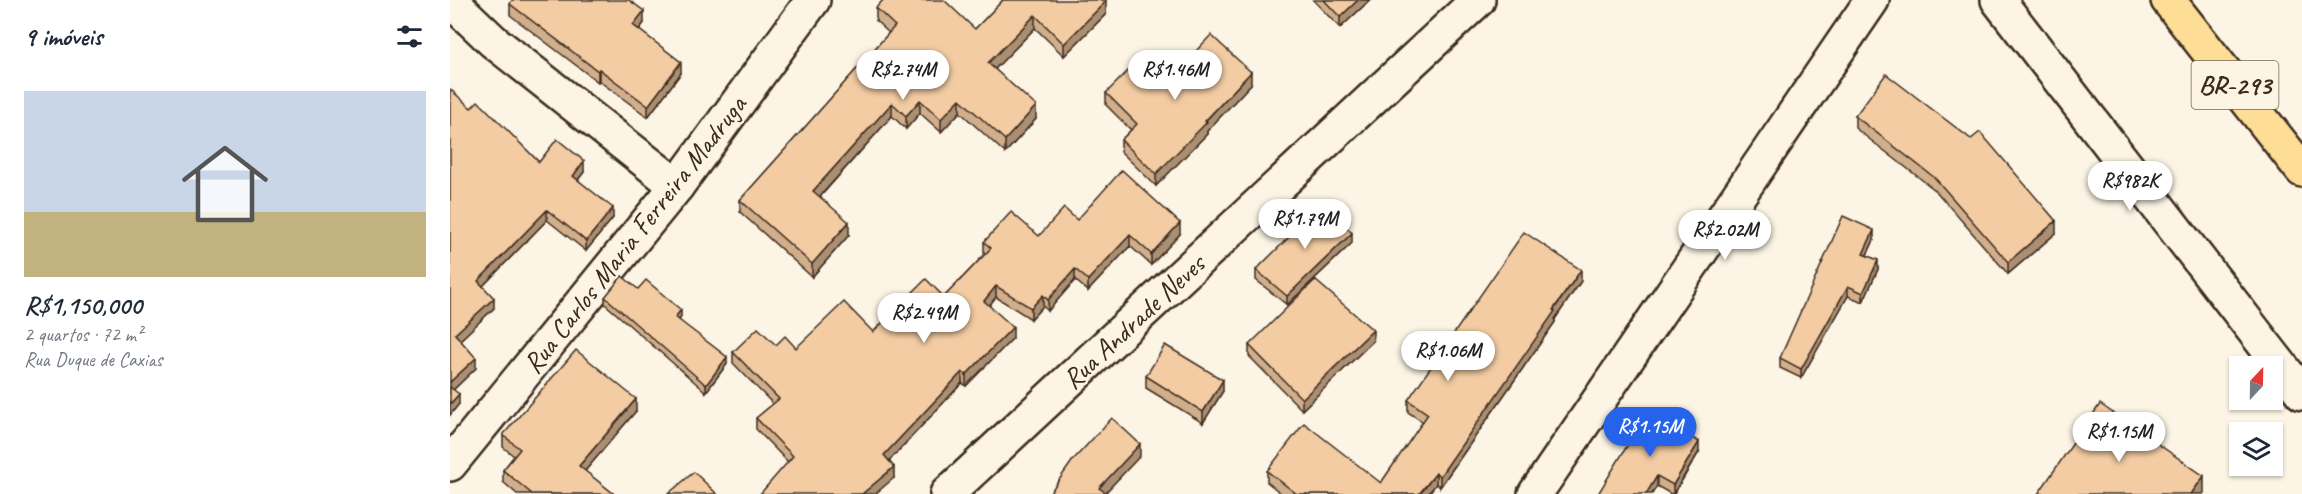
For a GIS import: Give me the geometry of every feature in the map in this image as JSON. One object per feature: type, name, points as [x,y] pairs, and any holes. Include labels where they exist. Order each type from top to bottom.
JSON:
[{"type":"highway","name":"BR-293","points":[[2168,0],[2302,170]]},
{"type":"street","points":[[450,0],[493,41],[677,186]]},
{"type":"street","name":"Rua Carlos Maria Ferreira Madruga","points":[[450,464],[677,186],[813,0]]},
{"type":"street","name":"Rua Andrade Neves","points":[[947,494],[1478,0]]},
{"type":"street","points":[[1535,494],[1872,0]]},
{"type":"street","points":[[1998,0],[2302,393]]},
{"type":"building","points":[[512,0],[629,0],[644,11],[633,25],[681,62],[648,106],[510,4]]},
{"type":"building","points":[[883,0],[944,0],[975,29],[1003,0],[1106,1],[1064,44],[1035,15],[988,63],[1036,106],[1005,140],[960,99],[941,119],[920,100],[906,116],[892,103],[813,191],[849,222],[812,264],[740,200],[895,26],[876,8]]},
{"type":"building","points":[[1324,0],[1358,0],[1340,17]]},
{"type":"building","points":[[1211,35],[1251,72],[1205,121],[1207,122],[1156,174],[1121,140],[1137,124],[1106,93],[1141,58],[1166,83]]},
{"type":"building","points":[[1886,74],[1971,139],[1980,132],[2056,221],[2008,262],[1935,178],[1855,116]]},
{"type":"building","points":[[450,89],[471,108],[478,101],[539,162],[557,139],[584,161],[573,176],[613,208],[586,241],[547,210],[478,281],[494,298],[455,334],[476,358],[450,382]]},
{"type":"building","points":[[1122,170],[1180,223],[1151,254],[1130,235],[1088,280],[1075,269],[1048,300],[1043,295],[1031,308],[996,286],[984,301],[1013,327],[966,375],[962,372],[884,455],[894,467],[862,494],[760,494],[793,456],[756,418],[779,399],[733,352],[758,328],[776,345],[785,336],[796,348],[844,302],[873,332],[926,279],[944,297],[991,248],[984,242],[1011,212],[1039,236],[1064,208],[1077,220]]},
{"type":"building","points":[[1323,203],[1352,233],[1287,296],[1256,270]]},
{"type":"building","points":[[1843,216],[1874,230],[1863,254],[1878,260],[1863,293],[1848,286],[1801,369],[1780,358]]},
{"type":"building","points":[[1524,232],[1581,270],[1440,476],[1436,473],[1419,494],[1297,494],[1267,471],[1304,423],[1381,483],[1428,414],[1408,400]]},
{"type":"building","points":[[622,276],[638,289],[646,280],[681,310],[675,317],[727,357],[706,385],[605,297]]},
{"type":"building","points":[[1315,280],[1373,330],[1302,399],[1249,345]]},
{"type":"building","points":[[1165,345],[1223,380],[1203,412],[1146,376]]},
{"type":"building","points":[[576,350],[636,399],[579,466],[614,494],[532,494],[503,470],[520,449],[503,435]]},
{"type":"building","points":[[450,387],[459,394],[450,404]]},
{"type":"building","points":[[2100,404],[2204,476],[2191,494],[2038,494]]},
{"type":"building","points":[[1648,411],[1699,442],[1673,485],[1657,476],[1646,494],[1598,494]]},
{"type":"building","points":[[1112,418],[1140,444],[1099,488],[1108,494],[1049,494],[1073,460]]},
{"type":"building","points":[[694,472],[717,494],[668,494]]}]
